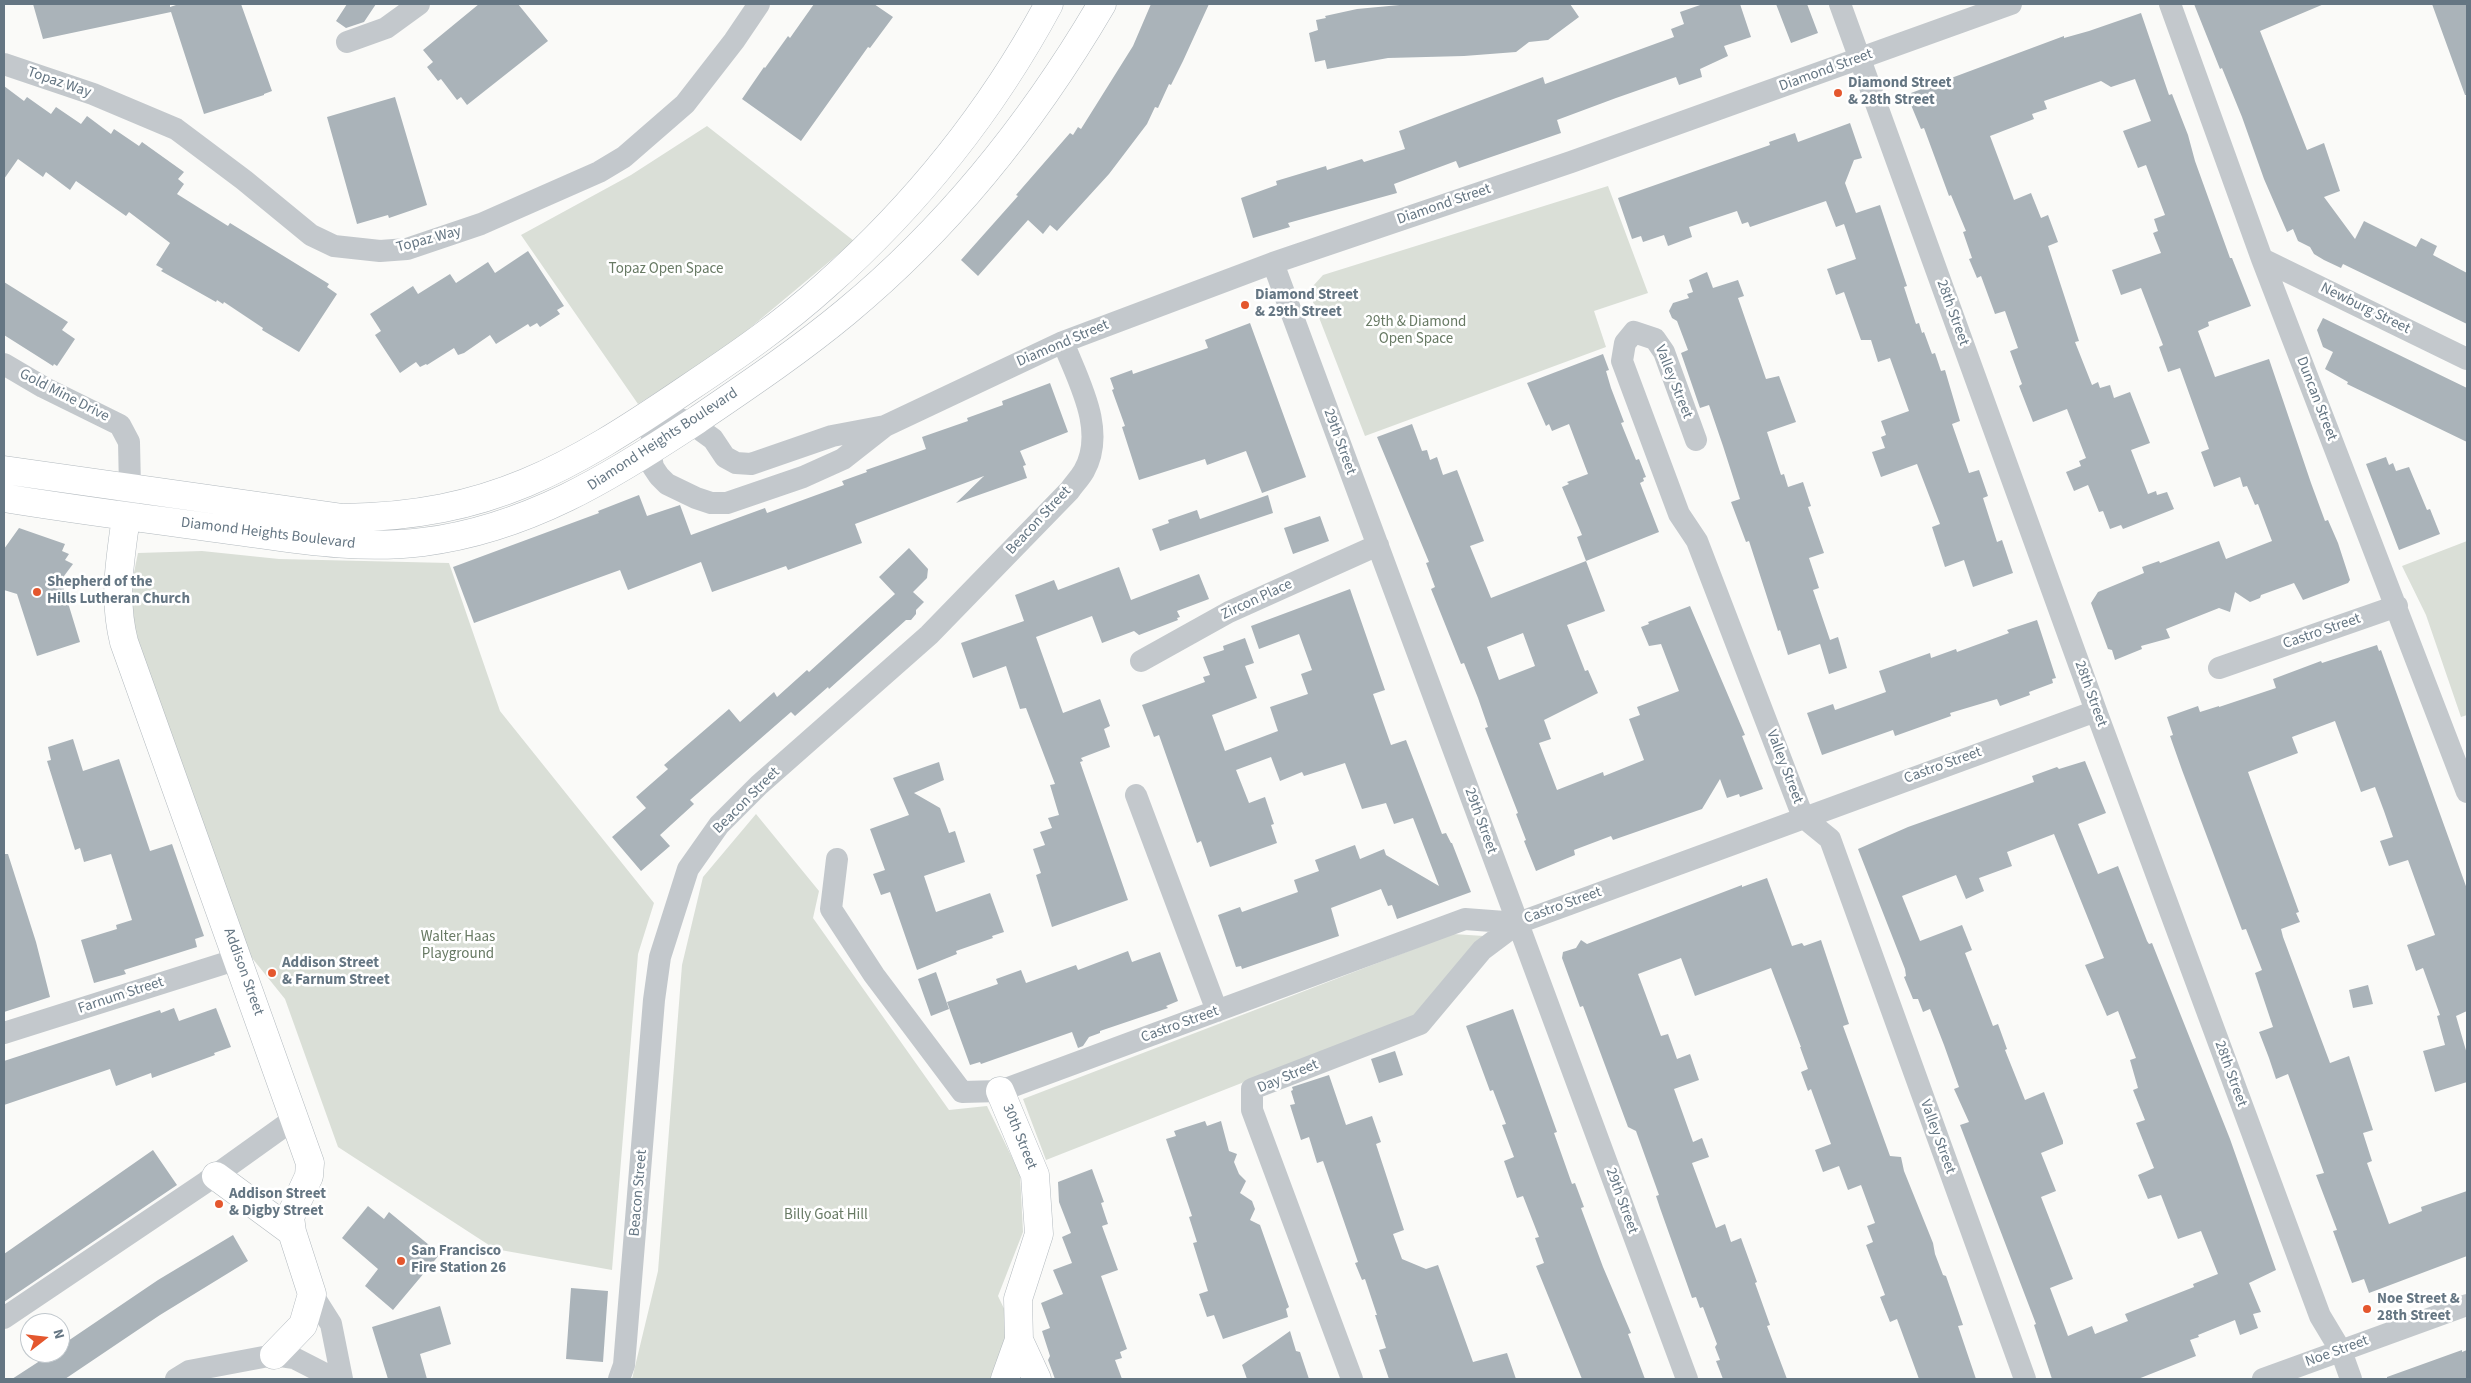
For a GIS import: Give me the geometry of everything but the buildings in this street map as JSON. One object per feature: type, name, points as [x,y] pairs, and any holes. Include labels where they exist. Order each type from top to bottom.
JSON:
[{"type":"main road","name":"Diamond Heights Boulevard","points":[[4,470],[343,518],[412,514],[474,502],[535,480],[595,449],[656,410],[754,342],[825,286],[890,224],[955,150],[983,112],[1049,4]]},
{"type":"main road","name":"Diamond Heights Boulevard","points":[[4,498],[126,517],[341,545],[382,545],[419,542],[484,530],[531,515],[608,478],[650,451],[812,338],[854,306],[918,247],[983,175],[1015,136],[1075,50],[1102,4]]},
{"type":"main road","name":"Addison Street","points":[[126,517],[117,582],[118,617],[124,642],[310,1163],[309,1176],[290,1217],[292,1232]]},
{"type":"main road","name":"30th Street","points":[[1000,1091],[1035,1174],[1039,1234],[1018,1299],[1019,1340],[1037,1379]]},
{"type":"main road","points":[[216,1176],[292,1232],[312,1294],[303,1325],[274,1355]]},
{"type":"main road","points":[[1005,1379],[1019,1340]]},
{"type":"street","points":[[346,42],[386,28],[419,4]]},
{"type":"street","name":"Topaz Way","points":[[4,64],[102,98],[176,129],[244,180],[311,235],[334,246],[380,251],[407,249],[481,224],[599,172],[624,157],[685,104],[734,41],[759,4]]},
{"type":"street","name":"28th Street","points":[[1840,4],[2096,710],[2320,1316],[2341,1351],[2351,1379]]},
{"type":"street","name":"Diamond Street","points":[[884,426],[832,436],[751,464],[736,463],[725,457],[712,439],[692,423],[656,410],[650,451],[653,467],[667,484],[696,498],[712,503],[727,503],[803,477],[843,459],[884,426],[1063,342],[1273,263],[1571,162],[2011,4]]},
{"type":"street","name":"Duncan Street","points":[[2170,4],[2262,259],[2467,792]]},
{"type":"street","name":"Newburg Street","points":[[2262,259],[2467,359]]},
{"type":"street","name":"29th Street","points":[[1273,263],[1687,1379]]},
{"type":"street","name":"Valley Street","points":[[1696,440],[1664,352],[1655,339],[1634,332],[1625,343],[1622,361],[1679,514],[1697,541],[1803,817],[1830,839],[2025,1379]]},
{"type":"street","name":"Beacon Street","points":[[619,1379],[624,1365],[654,1000],[660,957],[688,869],[719,825],[753,791],[929,636],[1070,490],[1084,471],[1091,453],[1093,431],[1089,410],[1063,342]]},
{"type":"street","name":"Gold Mine Drive","points":[[4,364],[43,387],[120,424],[129,442],[130,488]]},
{"type":"street","name":"Addison Street","points":[[126,517],[130,488]]},
{"type":"street","name":"Zircon Place","points":[[1140,661],[1229,612],[1378,545]]},
{"type":"street","name":"Castro Street","points":[[2219,668],[2397,606]]},
{"type":"street","name":"Castro Street","points":[[1000,1091],[1465,919],[1518,923],[2096,710]]},
{"type":"street","points":[[1136,795],[1217,1011]]},
{"type":"street","name":"30th Street","points":[[838,859],[831,909],[874,975],[962,1092],[1000,1091]]},
{"type":"street","name":"Day Street","points":[[1352,1379],[1252,1110],[1252,1089],[1420,1024],[1482,950],[1518,923]]},
{"type":"street","name":"Farnum Street","points":[[4,1033],[238,959]]},
{"type":"street","points":[[4,1318],[216,1176],[294,1119]]},
{"type":"street","points":[[312,1294],[331,1324],[342,1379]]},
{"type":"street","name":"Noe Street","points":[[2263,1379],[2467,1305]]},
{"type":"street","points":[[176,1379],[189,1372],[274,1355],[294,1358],[335,1379]]},
{"type":"green space","name":"Topaz Open Space","points":[[707,126],[854,241],[720,353],[638,404],[521,235],[631,175]]},
{"type":"green space","name":"29th & Diamond Open Space","points":[[1608,186],[1648,293],[1594,311],[1606,347],[1365,436],[1313,302],[1313,286],[1323,275]]},
{"type":"green space","points":[[2467,541],[2467,715],[2461,717],[2426,615],[2402,566]]},
{"type":"green space","name":"Walter Haas Playground","points":[[202,551],[279,559],[449,563],[500,711],[654,903],[638,954],[612,1270],[495,1249],[338,1147],[285,999],[248,953],[134,635],[130,592],[138,553]]},
{"type":"green space","name":"Billy Goat Hill","points":[[756,814],[819,891],[813,918],[949,1110],[987,1106],[1020,1174],[1023,1232],[998,1296],[1019,1340],[997,1379],[632,1379],[658,1271],[682,965],[703,877]]},
{"type":"green space","points":[[1453,934],[1484,936],[1417,1014],[1046,1160],[1023,1099]]},
{"type":"place","name":"Diamond Street & 28th Street","points":[[1838,93]]},
{"type":"place","name":"Diamond Street & 29th Street","points":[[1245,305]]},
{"type":"place","name":"Shepherd of the Hills Lutheran Church","points":[[37,592]]},
{"type":"place","name":"Addison Street & Farnum Street","points":[[272,973]]},
{"type":"place","name":"Addison Street & Digby Street","points":[[219,1204]]},
{"type":"place","name":"San Francisco Fire Station 26","points":[[401,1261]]},
{"type":"place","name":"Noe Street & 28th Street","points":[[2367,1309]]}]
